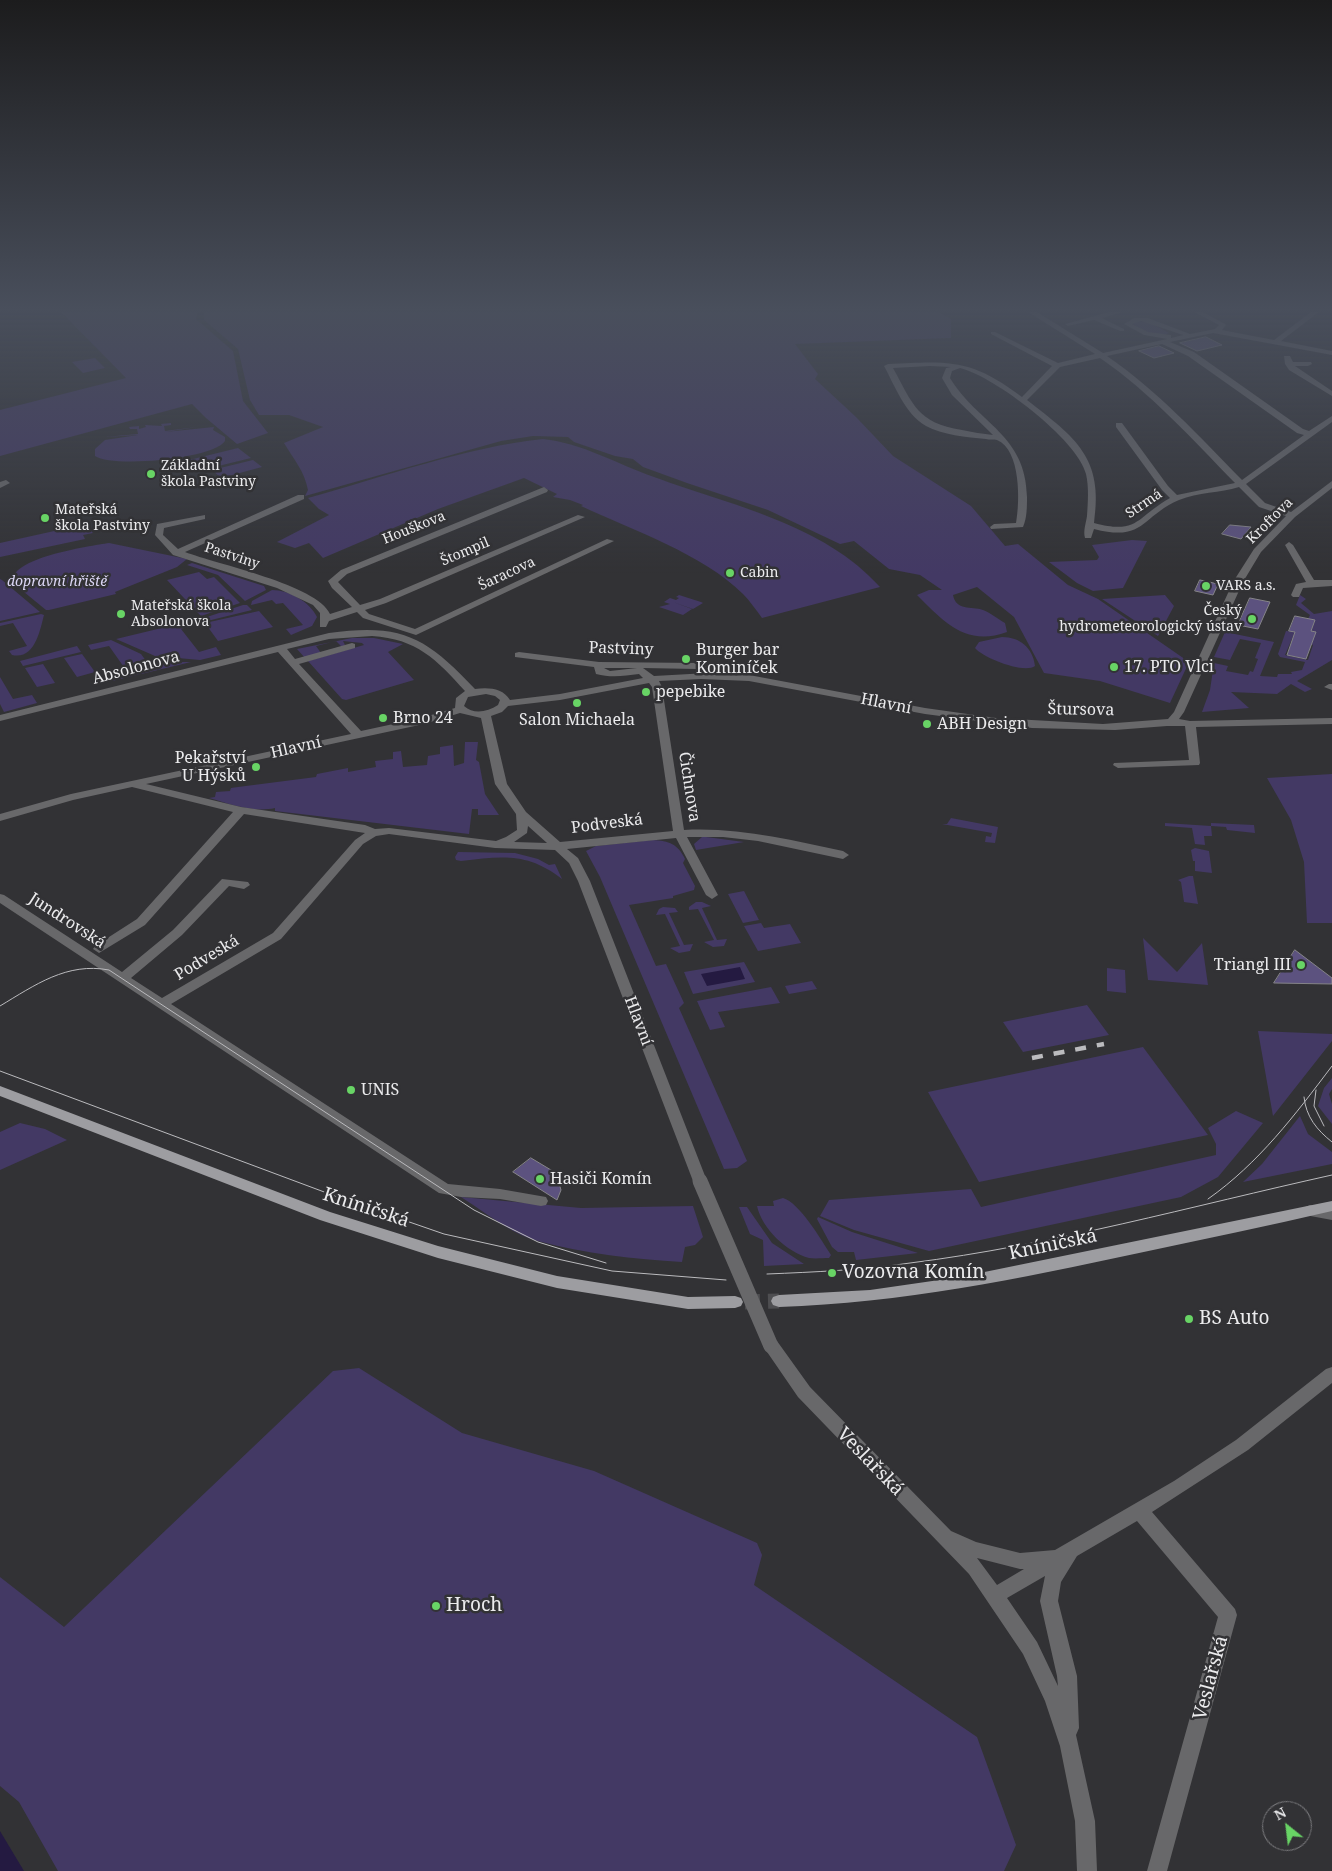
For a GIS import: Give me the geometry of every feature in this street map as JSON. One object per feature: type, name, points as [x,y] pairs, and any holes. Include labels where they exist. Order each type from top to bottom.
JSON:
[{"type":"main road","name":"Kníničská","points":[[0,1092],[325,1216],[438,1252],[557,1282],[688,1303],[735,1302]]},
{"type":"main road","name":"Kníničská","points":[[779,1301],[816,1301],[943,1287],[1332,1206]]},
{"type":"street","points":[[908,399],[919,417],[931,425],[1002,439]]},
{"type":"street","points":[[961,399],[1002,439],[1013,452],[1019,465],[1022,479],[1022,518],[1020,525],[1014,527],[994,527]]},
{"type":"street","points":[[1155,399],[1172,413],[1262,505],[1292,515]]},
{"type":"street","points":[[1255,399],[1300,431],[1310,434]]},
{"type":"street","points":[[1023,400],[1059,428],[1087,462],[1092,490],[1088,536]]},
{"type":"street","points":[[1242,483],[1332,418]]},
{"type":"street","points":[[1119,425],[1165,488],[1176,499]]},
{"type":"street","name":"Strmá","points":[[1090,525],[1115,532],[1126,531],[1145,522],[1165,504],[1176,499],[1190,494],[1242,483]]},
{"type":"street","name":"Kroftova","points":[[1173,720],[1179,712],[1238,580],[1261,546],[1292,515],[1332,484]]},
{"type":"street","name":"Houškova","points":[[359,610],[335,586],[333,580],[344,572],[544,490]]},
{"type":"street","name":"Pastviny","points":[[176,553],[301,497]]},
{"type":"street","name":"Pastviny","points":[[202,517],[160,526],[159,535],[176,553],[308,597],[322,607],[323,624],[329,636]]},
{"type":"street","name":"Štompil","points":[[359,610],[581,517]]},
{"type":"street","name":"Šaracova","points":[[359,610],[372,618],[416,632],[610,542]]},
{"type":"street","points":[[1289,545],[1311,583]]},
{"type":"street","points":[[1296,595],[1299,586],[1311,583],[1332,583]]},
{"type":"street","points":[[324,619],[359,610]]},
{"type":"street","name":"Absolonova","points":[[0,718],[329,636],[377,634],[413,641],[433,653],[472,692]]},
{"type":"street","points":[[294,662],[352,646]]},
{"type":"street","points":[[280,648],[358,735]]},
{"type":"street","name":"Pastviny","points":[[519,655],[599,665],[700,666],[720,676]]},
{"type":"street","points":[[599,665],[599,669],[604,674],[636,670],[652,679]]},
{"type":"street","name":"Hlavní","points":[[0,818],[71,797],[424,721],[461,709],[470,714],[485,714],[498,710],[505,703],[679,676],[720,676],[758,679],[971,718]]},
{"type":"street","name":"Čichnova","points":[[652,679],[657,687],[679,833],[712,895]]},
{"type":"street","points":[[461,709],[459,706],[460,699],[472,692],[486,691],[498,693],[505,699],[505,703]]},
{"type":"street","name":"Hlavní","points":[[485,714],[498,778],[522,814],[574,861],[584,881],[695,1169],[771,1346]]},
{"type":"street","name":"Štursova","points":[[971,718],[1031,724],[1110,728],[1150,726],[1173,720],[1190,724],[1332,720]]},
{"type":"street","points":[[1118,765],[1195,763],[1190,724]]},
{"type":"street","name":"Hlavní","points":[[131,784],[182,795]]},
{"type":"street","name":"Podveská","points":[[182,795],[241,810],[365,828],[372,833]]},
{"type":"street","points":[[99,949],[140,922],[241,810]]},
{"type":"street","points":[[493,844],[510,840],[523,831],[522,814]]},
{"type":"street","name":"Podveská","points":[[162,1004],[277,936],[358,842],[372,833],[389,831],[493,844],[558,846],[642,835],[708,833],[781,840],[843,855]]},
{"type":"street","points":[[119,975],[136,969],[189,922],[226,882],[244,884]]},
{"type":"street","name":"Jundrovská","points":[[0,898],[444,1189],[500,1194],[541,1201]]},
{"type":"street","points":[[1310,1211],[1332,1214]]},
{"type":"street","name":"Veslařská","points":[[771,1346],[804,1392],[975,1568],[1043,1673],[1070,1746],[1082,1804],[1087,1871]]},
{"type":"street","points":[[994,1596],[1140,1511],[1242,1446],[1332,1374]]},
{"type":"street","name":"Veslařská","points":[[1140,1511],[1228,1615],[1157,1871]]},
{"type":"street","points":[[942,1535],[974,1549],[1020,1561],[1059,1558]]},
{"type":"street","points":[[1070,1746],[1067,1676],[1052,1620],[1050,1590],[1056,1570],[1079,1546]]},
{"type":"green space","points":[[42,399],[243,399],[268,433],[237,444],[192,404],[0,456],[0,410]]},
{"type":"green space","points":[[837,399],[893,456],[971,506],[1005,546],[1018,544],[1068,585],[1098,599],[1189,662],[1170,703],[1100,681],[1044,673],[1014,617],[977,587],[953,595],[957,604],[992,614],[1005,623],[1007,632],[992,636],[979,636],[957,629],[947,623],[917,595],[929,590],[942,590],[920,575],[889,569],[854,541],[840,544],[768,510],[643,467],[633,459],[615,456],[574,442],[568,437],[533,436],[501,441],[305,496],[308,490],[304,477],[284,443],[323,427],[289,415],[259,415],[250,400]]},
{"type":"green space","points":[[171,423],[171,425],[164,426],[165,431],[197,427],[165,432],[214,427],[213,430],[225,437],[225,441],[217,447],[202,453],[162,460],[121,461],[105,460],[95,456],[95,449],[105,440],[138,435],[105,437],[138,434],[137,429],[130,429],[129,427],[139,426],[139,429],[146,427],[145,425],[162,426],[161,424]]},
{"type":"green space","points":[[543,439],[586,449],[654,477],[744,507],[804,532],[832,547],[857,565],[880,587],[762,618],[743,594],[727,580],[688,555],[581,506],[583,505],[553,497],[557,494],[524,478],[438,509],[323,558],[309,543],[295,548],[277,542],[329,515],[319,509],[308,498],[455,456],[514,443]]},
{"type":"green space","points":[[238,448],[251,458],[198,471],[185,461]]},
{"type":"green space","points":[[253,460],[262,467],[221,478],[212,470]]},
{"type":"green space","points":[[86,524],[93,533],[83,535],[85,539],[0,557],[0,543]]},
{"type":"green space","points":[[1132,540],[1147,541],[1123,588],[1093,591],[1077,583],[1049,562],[1097,560],[1099,557],[1092,545]]},
{"type":"green space","name":"dopravní hřiště","points":[[109,543],[187,559],[177,567],[115,592],[116,594],[49,610],[46,610],[13,583],[15,574],[36,560],[69,550]]},
{"type":"green space","points":[[192,563],[264,586],[266,590],[245,601],[218,575],[187,565]]},
{"type":"green space","points":[[199,572],[207,579],[214,577],[240,603],[201,616],[167,580]]},
{"type":"green space","points":[[0,579],[2,580],[40,612],[0,621]]},
{"type":"green space","points":[[272,590],[292,595],[309,606],[317,617],[312,626],[291,635],[286,629],[303,625],[283,603],[276,604],[272,600],[251,605],[252,601]]},
{"type":"green space","points":[[679,595],[703,603],[693,609],[673,602],[692,609],[683,615],[659,607],[670,604],[664,602],[670,598],[676,600],[679,598],[676,597]]},
{"type":"green space","points":[[1165,595],[1174,606],[1158,636],[1102,599]]},
{"type":"green space","points":[[1300,595],[1306,599],[1301,603],[1314,614],[1332,611],[1332,660],[1297,681],[1312,689],[1305,692],[1291,684],[1277,694],[1231,692],[1249,708],[1202,712],[1210,690],[1214,663],[1228,666],[1226,671],[1248,675],[1250,671],[1253,672],[1258,659],[1255,658],[1261,643],[1240,639],[1230,660],[1214,657],[1225,632],[1274,642],[1260,676],[1277,677],[1278,674],[1292,674],[1291,672],[1302,670],[1305,662],[1280,657],[1278,654],[1286,631],[1295,632],[1285,655],[1308,660],[1313,645],[1311,644],[1315,631],[1311,631],[1315,621],[1308,619],[1310,615],[1296,605]]},
{"type":"green space","points":[[247,605],[252,610],[203,622],[201,619]]},
{"type":"green space","points":[[259,611],[273,627],[218,641],[205,623]]},
{"type":"green space","points":[[41,614],[44,615],[41,628],[31,648],[26,653],[12,655],[9,651],[27,646],[13,623],[0,626],[0,623]]},
{"type":"green space","points":[[195,620],[198,624],[181,629],[199,652],[216,647],[221,655],[200,660],[155,656],[116,639]]},
{"type":"green space","points":[[1002,637],[1020,641],[1032,654],[1035,666],[1022,668],[1004,664],[986,656],[975,648],[979,642]]},
{"type":"green space","points":[[352,638],[374,638],[403,644],[388,652],[414,680],[346,700],[342,699],[308,661],[364,645],[362,643],[343,641],[345,645],[342,647],[336,641]]},
{"type":"green space","points":[[111,640],[141,654],[149,665],[168,662],[191,662],[112,681],[108,675],[126,670],[109,646],[91,650],[88,645]]},
{"type":"green space","points":[[332,642],[316,646],[321,653],[305,658],[297,649]]},
{"type":"green space","points":[[77,646],[81,652],[23,666],[20,661]]},
{"type":"green space","points":[[82,654],[95,672],[77,677],[64,658]]},
{"type":"green space","points":[[43,664],[55,683],[37,687],[25,668]]},
{"type":"green space","points":[[0,677],[13,699],[32,695],[37,703],[4,712],[0,704]]},
{"type":"green space","points":[[465,742],[478,742],[476,760],[479,762],[485,794],[499,815],[478,815],[478,809],[472,809],[469,834],[275,811],[275,808],[250,809],[209,798],[215,797],[216,792],[230,791],[231,788],[316,777],[317,774],[348,768],[348,772],[376,767],[375,761],[393,759],[393,752],[401,751],[403,767],[427,765],[428,756],[440,754],[440,747],[453,745],[454,766],[464,763]]},
{"type":"green space","points":[[1332,774],[1332,923],[1307,923],[1304,862],[1291,820],[1267,778]]},
{"type":"green space","points":[[951,818],[998,827],[995,843],[985,842],[986,836],[991,837],[992,833],[942,824],[947,824]]},
{"type":"green space","points":[[1165,823],[1211,826],[1212,836],[1204,836],[1205,845],[1195,844],[1192,828],[1165,826]]},
{"type":"green space","points":[[1211,823],[1254,825],[1255,833],[1227,830],[1226,827],[1211,826]]},
{"type":"green space","points":[[702,837],[744,842],[696,850],[694,844]]},
{"type":"green space","points":[[653,840],[668,842],[679,850],[685,859],[683,863],[695,886],[694,890],[673,896],[673,898],[629,905],[656,966],[666,964],[684,1003],[679,1008],[747,1161],[737,1168],[724,1169],[600,877],[586,851],[596,846]]},
{"type":"green space","points":[[1195,848],[1209,851],[1212,873],[1195,871],[1195,861],[1193,861],[1191,850]]},
{"type":"green space","points":[[458,852],[515,853],[538,859],[549,865],[555,864],[562,879],[550,870],[526,860],[502,857],[461,861],[456,860],[455,857]]},
{"type":"green space","points":[[1193,876],[1198,904],[1184,902],[1181,882],[1178,880]]},
{"type":"green space","points":[[744,891],[759,920],[743,923],[728,894]]},
{"type":"green space","points":[[696,902],[702,902],[711,906],[702,908],[717,940],[727,939],[724,946],[713,947],[704,942],[714,940],[698,909],[689,910],[689,907]]},
{"type":"green space","points":[[663,907],[675,908],[678,912],[669,913],[684,945],[693,944],[690,951],[679,953],[670,948],[680,946],[665,914],[656,915],[659,909]]},
{"type":"green space","points":[[761,923],[764,928],[790,924],[801,943],[758,951],[744,926]]},
{"type":"green space","points":[[1143,938],[1177,972],[1202,943],[1208,985],[1148,980]]},
{"type":"green space","points":[[744,962],[755,982],[693,994],[684,972]]},
{"type":"green space","points":[[1107,968],[1125,970],[1126,993],[1107,991]]},
{"type":"green space","points":[[812,981],[817,989],[789,994],[785,986]]},
{"type":"green space","points":[[771,987],[780,1003],[718,1012],[725,1027],[710,1030],[697,1001]]},
{"type":"green space","points":[[1087,1005],[1109,1035],[1023,1052],[1003,1022]]},
{"type":"green space","points":[[1258,1031],[1332,1034],[1332,1041],[1273,1116]]},
{"type":"green space","points":[[1143,1047],[1208,1135],[979,1182],[928,1092]]},
{"type":"green space","points":[[1332,1078],[1332,1089],[1329,1094],[1332,1104],[1332,1124],[1318,1106],[1324,1088]]},
{"type":"green space","points":[[1236,1111],[1263,1123],[1218,1177],[1181,1197],[929,1251],[854,1230],[820,1216],[829,1200],[971,1189],[981,1207],[1216,1155],[1216,1144],[1208,1128]]},
{"type":"green space","points":[[1300,1116],[1308,1134],[1332,1152],[1332,1164],[1243,1182],[1262,1164]]},
{"type":"green space","points":[[20,1123],[45,1129],[67,1140],[0,1170],[0,1132]]},
{"type":"green space","points":[[461,1197],[581,1208],[693,1206],[703,1237],[695,1245],[685,1247],[682,1262],[592,1253],[528,1238],[508,1228]]},
{"type":"green space","points":[[783,1198],[796,1207],[810,1223],[831,1255],[829,1258],[809,1258],[792,1251],[770,1231],[764,1223],[757,1206],[774,1206],[773,1201]]},
{"type":"green space","points":[[739,1207],[747,1207],[772,1243],[804,1264],[764,1266],[763,1240],[750,1234]]},
{"type":"green space","points":[[818,1217],[852,1232],[918,1253],[856,1260],[854,1252],[838,1252],[832,1247],[817,1219]]},
{"type":"green space","name":"Hroch","points":[[359,1368],[462,1433],[594,1471],[757,1543],[762,1555],[754,1585],[977,1737],[1016,1845],[1004,1871],[58,1871],[19,1802],[0,1786],[0,1577],[64,1627],[333,1371]]},
{"type":"shaded area","points":[[740,967],[745,979],[707,986],[701,974]]},
{"type":"shaded area","points":[[0,1831],[24,1871],[0,1871]]},
{"type":"building","name":"VARS a.s.","points":[[1230,525],[1251,527],[1241,539],[1222,534]]},
{"type":"building","name":"VARS a.s.","points":[[1200,580],[1218,584],[1213,595],[1195,591]]},
{"type":"building","name":"Český hydrometeorologický ústav","points":[[1250,598],[1270,602],[1258,629],[1238,625]]},
{"type":"building","points":[[1295,616],[1315,620],[1311,631],[1316,632],[1306,659],[1287,655],[1295,632],[1289,631]]},
{"type":"building","name":"Triangl III","points":[[1295,950],[1332,978],[1332,984],[1274,983]]},
{"type":"building","name":"Hasiči Komín","points":[[531,1158],[556,1173],[561,1190],[557,1200],[513,1172]]},
{"type":"tunnel","points":[[745,1302],[779,1301]]},
{"type":"tram line","points":[[0,1006],[39,983],[65,972],[94,968],[109,970],[474,1210],[538,1242],[606,1263]]},
{"type":"tram line","points":[[1305,1101],[1332,1066]]},
{"type":"tram line","points":[[0,1071],[343,1199],[444,1234],[612,1271],[726,1280]]},
{"type":"tram line","points":[[1316,1090],[1314,1106],[1324,1126]]},
{"type":"tram line","points":[[1304,1097],[1305,1101]]},
{"type":"tram line","points":[[1208,1199],[1244,1170],[1260,1154],[1305,1101]]},
{"type":"tram line","points":[[1305,1101],[1313,1122],[1332,1142]]},
{"type":"tram line","points":[[767,1274],[892,1265],[1017,1246],[1122,1224],[1332,1175]]},
{"type":"railway","points":[[1032,1058],[1104,1044]]},
{"type":"place","name":"Základní škola Pastviny","points":[[151,474]]},
{"type":"place","name":"Mateřská škola Pastviny","points":[[45,518]]},
{"type":"place","name":"Cabin","points":[[730,573]]},
{"type":"place","name":"VARS a.s.","points":[[1206,586]]},
{"type":"place","name":"Mateřská škola Absolonova","points":[[121,614]]},
{"type":"place","name":"Český hydrometeorologický ústav","points":[[1252,619]]},
{"type":"place","name":"Burger bar Kominíček","points":[[686,659]]},
{"type":"place","name":"17. PTO Vlci","points":[[1114,667]]},
{"type":"place","name":"pepebike","points":[[646,692]]},
{"type":"place","name":"Salon Michaela","points":[[577,703]]},
{"type":"place","name":"Brno 24","points":[[383,718]]},
{"type":"place","name":"ABH Design","points":[[927,724]]},
{"type":"place","name":"Pekařství U Hýsků","points":[[256,767]]},
{"type":"place","name":"Triangl III","points":[[1301,965]]},
{"type":"place","name":"UNIS","points":[[351,1090]]},
{"type":"place","name":"Hasiči Komín","points":[[540,1179]]},
{"type":"place","name":"Vozovna Komín","points":[[832,1273]]},
{"type":"place","name":"BS Auto","points":[[1189,1319]]},
{"type":"place","name":"Hroch","points":[[436,1606]]}]
